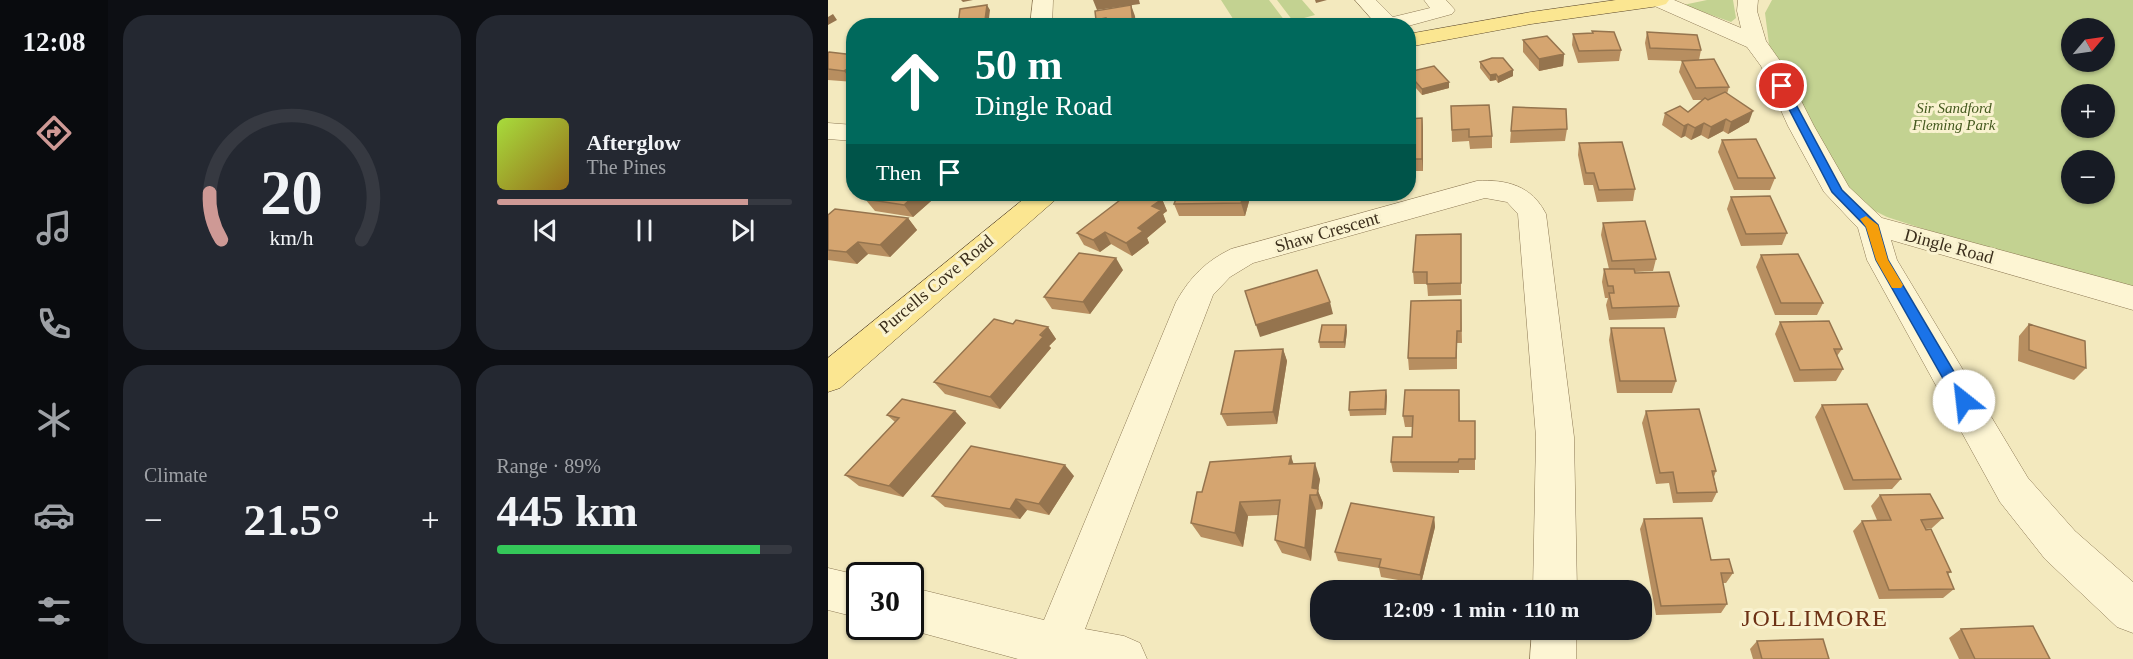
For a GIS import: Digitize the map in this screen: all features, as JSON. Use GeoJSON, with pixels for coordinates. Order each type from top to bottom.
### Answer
{"type":"FeatureCollection","features":[{"type":"Feature","properties":{"kind":"main road"},"geometry":{"type":"LineString","coordinates":[[1416,40],[1531,18],[1658,0]]}},
{"type":"Feature","properties":{"kind":"main road","name":"Purcells Cove Road"},"geometry":{"type":"LineString","coordinates":[[828,378],[1013,219],[1038,201]]}},
{"type":"Feature","properties":{"kind":"street"},"geometry":{"type":"LineString","coordinates":[[1041,18],[1042,0]]}},
{"type":"Feature","properties":{"kind":"street"},"geometry":{"type":"LineString","coordinates":[[1365,0],[1383,18]]}},
{"type":"Feature","properties":{"kind":"street"},"geometry":{"type":"LineString","coordinates":[[1416,18],[1445,10],[1434,0]]}},
{"type":"Feature","properties":{"kind":"street"},"geometry":{"type":"LineString","coordinates":[[1658,0],[1755,42]]}},
{"type":"Feature","properties":{"kind":"street","name":"Dingle Road"},"geometry":{"type":"LineString","coordinates":[[1748,0],[1747,11],[1755,42],[1772,65],[1801,126],[1838,192],[1872,225],[2133,298]]}},
{"type":"Feature","properties":{"kind":"street"},"geometry":{"type":"LineString","coordinates":[[828,131],[846,132]]}},
{"type":"Feature","properties":{"kind":"street","name":"Shaw Crescent"},"geometry":{"type":"LineString","coordinates":[[1056,646],[1192,302],[1206,280],[1226,264],[1242,256],[1477,190],[1496,189],[1514,194],[1523,199],[1532,214],[1555,437],[1555,580]]}},
{"type":"Feature","properties":{"kind":"street"},"geometry":{"type":"LineString","coordinates":[[1872,225],[1882,260],[2014,490],[2060,545],[2133,611]]}},
{"type":"Feature","properties":{"kind":"street"},"geometry":{"type":"LineString","coordinates":[[828,589],[846,594]]}},
{"type":"Feature","properties":{"kind":"street"},"geometry":{"type":"LineString","coordinates":[[924,613],[1056,646],[1124,659]]}},
{"type":"Feature","properties":{"kind":"street"},"geometry":{"type":"LineString","coordinates":[[1553,659],[1554,640]]}},
{"type":"Feature","properties":{"kind":"green space"},"geometry":{"type":"Polygon","coordinates":[[[1221,0],[1269,0],[1283,18],[1233,18],[1221,0]]]}},
{"type":"Feature","properties":{"kind":"green space"},"geometry":{"type":"Polygon","coordinates":[[[1277,0],[1302,0],[1315,15],[1304,18],[1291,18],[1277,0]]]}},
{"type":"Feature","properties":{"kind":"green space"},"geometry":{"type":"Polygon","coordinates":[[[1707,0],[1733,0],[1736,18],[1731,22],[1683,5],[1707,0]]]}},
{"type":"Feature","properties":{"kind":"green space","name":"Sir Sandford Fleming Park"},"geometry":{"type":"Polygon","coordinates":[[[1772,0],[2133,0],[2133,297],[1887,217],[1847,197],[1774,83],[1765,13],[1772,0]]]}},
{"type":"Feature","properties":{"kind":"building"},"geometry":{"type":"Polygon","coordinates":[[[987,5],[985,18],[959,18],[960,9],[987,5]]]}},
{"type":"Feature","properties":{"kind":"building"},"geometry":{"type":"Polygon","coordinates":[[[1131,5],[1132,18],[1096,18],[1095,11],[1131,5]]]}},
{"type":"Feature","properties":{"kind":"building"},"geometry":{"type":"Polygon","coordinates":[[[1592,31],[1614,32],[1621,50],[1579,51],[1573,34],[1593,33],[1592,31]]]}},
{"type":"Feature","properties":{"kind":"building"},"geometry":{"type":"Polygon","coordinates":[[[1647,32],[1697,35],[1701,50],[1650,48],[1647,32]]]}},
{"type":"Feature","properties":{"kind":"building"},"geometry":{"type":"Polygon","coordinates":[[[1547,36],[1564,54],[1539,59],[1523,40],[1547,36]]]}},
{"type":"Feature","properties":{"kind":"building"},"geometry":{"type":"Polygon","coordinates":[[[828,53],[846,54],[846,70],[828,69],[828,53]]]}},
{"type":"Feature","properties":{"kind":"building"},"geometry":{"type":"Polygon","coordinates":[[[1492,58],[1503,58],[1513,70],[1498,77],[1496,74],[1490,75],[1480,62],[1492,58]]]}},
{"type":"Feature","properties":{"kind":"building"},"geometry":{"type":"Polygon","coordinates":[[[1714,59],[1729,87],[1696,88],[1682,61],[1714,59]]]}},
{"type":"Feature","properties":{"kind":"building"},"geometry":{"type":"Polygon","coordinates":[[[1434,66],[1449,82],[1422,89],[1416,82],[1416,70],[1434,66]]]}},
{"type":"Feature","properties":{"kind":"building"},"geometry":{"type":"Polygon","coordinates":[[[1725,92],[1753,111],[1731,122],[1726,119],[1711,127],[1704,123],[1695,128],[1688,124],[1684,126],[1665,113],[1680,106],[1688,112],[1705,98],[1708,100],[1725,92]]]}},
{"type":"Feature","properties":{"kind":"building"},"geometry":{"type":"Polygon","coordinates":[[[1489,105],[1492,136],[1469,137],[1469,129],[1452,130],[1451,106],[1489,105]]]}},
{"type":"Feature","properties":{"kind":"building"},"geometry":{"type":"Polygon","coordinates":[[[1513,107],[1566,109],[1567,129],[1511,131],[1513,107]]]}},
{"type":"Feature","properties":{"kind":"building"},"geometry":{"type":"Polygon","coordinates":[[[1416,118],[1422,118],[1422,159],[1416,159],[1416,118]]]}},
{"type":"Feature","properties":{"kind":"building"},"geometry":{"type":"Polygon","coordinates":[[[1756,139],[1775,178],[1738,178],[1722,140],[1756,139]]]}},
{"type":"Feature","properties":{"kind":"building"},"geometry":{"type":"Polygon","coordinates":[[[1622,142],[1635,189],[1599,190],[1594,173],[1586,173],[1579,143],[1622,142]]]}},
{"type":"Feature","properties":{"kind":"building"},"geometry":{"type":"Polygon","coordinates":[[[1770,196],[1787,233],[1746,234],[1731,197],[1770,196]]]}},
{"type":"Feature","properties":{"kind":"building"},"geometry":{"type":"Polygon","coordinates":[[[878,201],[908,201],[904,205],[878,201]]]}},
{"type":"Feature","properties":{"kind":"building"},"geometry":{"type":"Polygon","coordinates":[[[1119,201],[1159,201],[1152,206],[1161,210],[1138,228],[1143,231],[1126,243],[1105,232],[1093,240],[1077,233],[1119,201]]]}},
{"type":"Feature","properties":{"kind":"building"},"geometry":{"type":"Polygon","coordinates":[[[1175,201],[1242,201],[1241,203],[1174,204],[1175,201]]]}},
{"type":"Feature","properties":{"kind":"building"},"geometry":{"type":"Polygon","coordinates":[[[835,209],[908,218],[880,245],[858,242],[846,252],[828,250],[828,215],[835,209]]]}},
{"type":"Feature","properties":{"kind":"building"},"geometry":{"type":"Polygon","coordinates":[[[1645,221],[1656,259],[1612,261],[1603,223],[1645,221]]]}},
{"type":"Feature","properties":{"kind":"building"},"geometry":{"type":"Polygon","coordinates":[[[1461,234],[1461,283],[1427,284],[1427,272],[1413,272],[1416,235],[1461,234]]]}},
{"type":"Feature","properties":{"kind":"building"},"geometry":{"type":"Polygon","coordinates":[[[1079,253],[1116,258],[1083,302],[1044,297],[1079,253]]]}},
{"type":"Feature","properties":{"kind":"building"},"geometry":{"type":"Polygon","coordinates":[[[1798,254],[1823,303],[1781,303],[1761,255],[1798,254]]]}},
{"type":"Feature","properties":{"kind":"building"},"geometry":{"type":"Polygon","coordinates":[[[1604,269],[1634,269],[1635,273],[1669,272],[1679,306],[1612,308],[1609,293],[1614,293],[1613,286],[1608,286],[1604,269]]]}},
{"type":"Feature","properties":{"kind":"building"},"geometry":{"type":"Polygon","coordinates":[[[1317,270],[1330,302],[1256,325],[1245,291],[1317,270]]]}},
{"type":"Feature","properties":{"kind":"building"},"geometry":{"type":"Polygon","coordinates":[[[1461,300],[1461,331],[1457,331],[1456,358],[1408,358],[1411,301],[1461,300]]]}},
{"type":"Feature","properties":{"kind":"building"},"geometry":{"type":"Polygon","coordinates":[[[994,319],[1013,324],[1016,320],[1048,327],[1040,335],[1043,337],[990,397],[934,382],[994,319]]]}},
{"type":"Feature","properties":{"kind":"building"},"geometry":{"type":"Polygon","coordinates":[[[1829,321],[1842,349],[1834,349],[1843,369],[1800,370],[1780,322],[1829,321]]]}},
{"type":"Feature","properties":{"kind":"building"},"geometry":{"type":"Polygon","coordinates":[[[2029,324],[2085,341],[2086,368],[2029,350],[2029,324]]]}},
{"type":"Feature","properties":{"kind":"building"},"geometry":{"type":"Polygon","coordinates":[[[1322,325],[1346,325],[1344,342],[1319,342],[1322,325]]]}},
{"type":"Feature","properties":{"kind":"building"},"geometry":{"type":"Polygon","coordinates":[[[1611,328],[1664,328],[1676,381],[1620,381],[1611,328]]]}},
{"type":"Feature","properties":{"kind":"building"},"geometry":{"type":"Polygon","coordinates":[[[1283,349],[1273,412],[1221,414],[1235,351],[1283,349]]]}},
{"type":"Feature","properties":{"kind":"building"},"geometry":{"type":"Polygon","coordinates":[[[1386,390],[1385,409],[1349,410],[1350,392],[1386,390]]]}},
{"type":"Feature","properties":{"kind":"building"},"geometry":{"type":"Polygon","coordinates":[[[1405,390],[1459,390],[1459,421],[1475,421],[1475,459],[1459,459],[1458,462],[1391,462],[1393,437],[1412,437],[1413,416],[1403,416],[1405,390]]]}},
{"type":"Feature","properties":{"kind":"building"},"geometry":{"type":"Polygon","coordinates":[[[902,399],[955,411],[889,486],[845,475],[899,418],[887,415],[902,399]]]}},
{"type":"Feature","properties":{"kind":"building"},"geometry":{"type":"Polygon","coordinates":[[[1867,404],[1901,479],[1853,480],[1822,405],[1867,404]]]}},
{"type":"Feature","properties":{"kind":"building"},"geometry":{"type":"Polygon","coordinates":[[[1699,409],[1716,471],[1712,471],[1717,492],[1677,493],[1673,472],[1660,473],[1646,411],[1699,409]]]}},
{"type":"Feature","properties":{"kind":"building"},"geometry":{"type":"Polygon","coordinates":[[[971,446],[1065,465],[1039,504],[1016,499],[1010,509],[932,496],[971,446]]]}},
{"type":"Feature","properties":{"kind":"building"},"geometry":{"type":"Polygon","coordinates":[[[1291,456],[1289,464],[1315,463],[1312,488],[1318,489],[1317,495],[1310,495],[1305,548],[1275,540],[1280,500],[1240,502],[1235,533],[1191,523],[1197,492],[1202,492],[1210,462],[1291,456]]]}},
{"type":"Feature","properties":{"kind":"building"},"geometry":{"type":"Polygon","coordinates":[[[1930,494],[1943,518],[1921,520],[1926,530],[1931,529],[1951,572],[1947,572],[1954,589],[1889,590],[1862,521],[1891,520],[1880,495],[1930,494]]]}},
{"type":"Feature","properties":{"kind":"building"},"geometry":{"type":"Polygon","coordinates":[[[1351,503],[1434,517],[1420,575],[1379,567],[1381,559],[1335,552],[1351,503]]]}},
{"type":"Feature","properties":{"kind":"building"},"geometry":{"type":"Polygon","coordinates":[[[1702,518],[1711,560],[1729,559],[1733,573],[1721,573],[1727,604],[1661,606],[1644,519],[1702,518]]]}},
{"type":"Feature","properties":{"kind":"building"},"geometry":{"type":"Polygon","coordinates":[[[2033,626],[2050,659],[1975,659],[1961,629],[2033,626]]]}},
{"type":"Feature","properties":{"kind":"building"},"geometry":{"type":"Polygon","coordinates":[[[1823,639],[1829,659],[1762,659],[1757,641],[1823,639]]]}},
{"type":"Feature","properties":{"kind":"slow traffic"},"geometry":{"type":"LineString","coordinates":[[1866,219],[1872,225],[1882,260],[1897,285]]}},
{"type":"Feature","properties":{"kind":"district","name":"JOLLIMORE"},"geometry":{"type":"Point","coordinates":[1815,618]}},
{"type":"Feature","properties":{"kind":"route"},"geometry":{"type":"LineString","coordinates":[[1782,86],[1801,126],[1838,192],[1872,225],[1882,260],[1964,401]]}}]}
